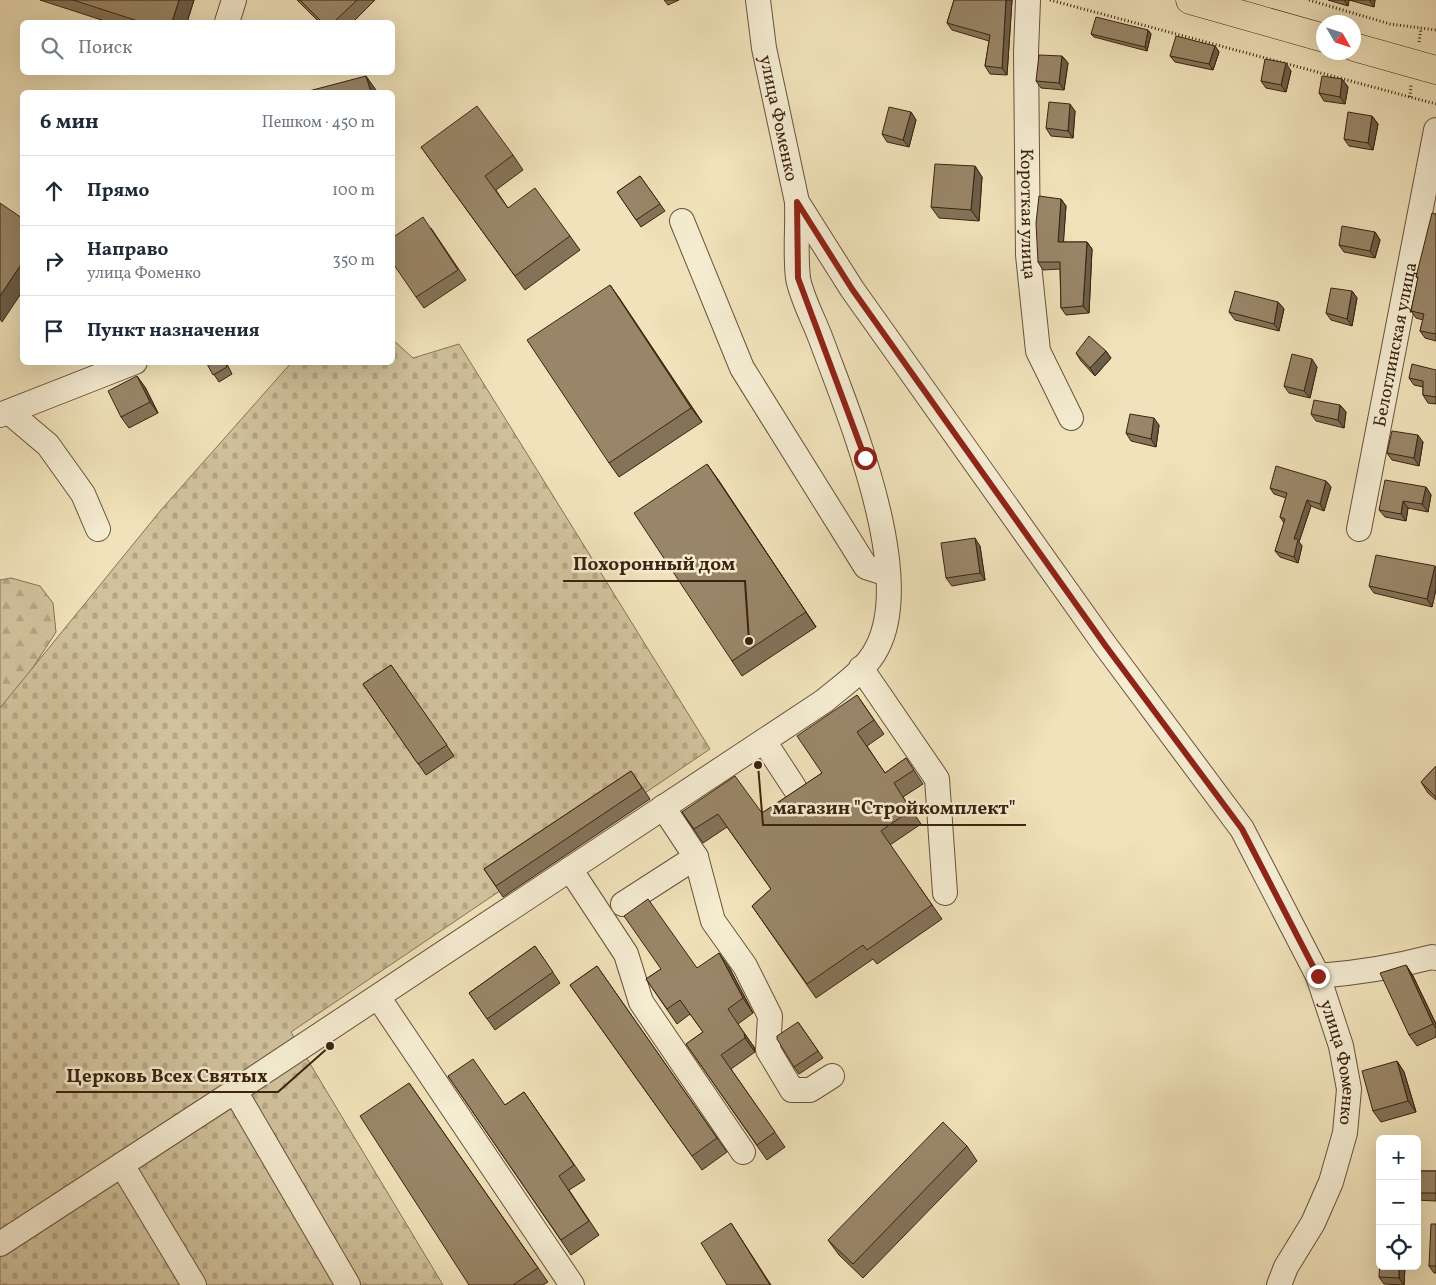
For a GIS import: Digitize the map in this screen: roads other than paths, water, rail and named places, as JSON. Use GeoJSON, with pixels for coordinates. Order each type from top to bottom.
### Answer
{"type":"FeatureCollection","features":[{"type":"Feature","properties":{"kind":"main road"},"geometry":{"type":"LineString","coordinates":[[1190,0],[1316,36]]}},
{"type":"Feature","properties":{"kind":"main road"},"geometry":{"type":"LineString","coordinates":[[1361,49],[1436,70]]}},
{"type":"Feature","properties":{"kind":"street"},"geometry":{"type":"LineString","coordinates":[[228,20],[234,0]]}},
{"type":"Feature","properties":{"kind":"street","name":"улица Фоменко"},"geometry":{"type":"LineString","coordinates":[[758,0],[764,48],[797,202],[858,297],[1105,645],[1242,829],[1318,976],[1341,1046],[1349,1089],[1345,1133],[1331,1182],[1313,1223],[1286,1267],[1278,1285]]}},
{"type":"Feature","properties":{"kind":"street","name":"Короткая улица"},"geometry":{"type":"LineString","coordinates":[[1028,0],[1026,52],[1028,255],[1038,351],[1071,418]]}},
{"type":"Feature","properties":{"kind":"street","name":"Белоглинская улица"},"geometry":{"type":"LineString","coordinates":[[1359,529],[1436,130]]}},
{"type":"Feature","properties":{"kind":"street"},"geometry":{"type":"LineString","coordinates":[[0,1244],[378,997],[824,701],[861,668],[877,648],[887,619],[888,574],[881,524],[865,458],[798,278],[797,202]]}},
{"type":"Feature","properties":{"kind":"street"},"geometry":{"type":"LineString","coordinates":[[682,221],[742,368],[866,567],[888,574]]}},
{"type":"Feature","properties":{"kind":"street"},"geometry":{"type":"LineString","coordinates":[[5,414],[128,365]]}},
{"type":"Feature","properties":{"kind":"street"},"geometry":{"type":"LineString","coordinates":[[5,414],[48,445],[83,494],[98,529]]}},
{"type":"Feature","properties":{"kind":"street"},"geometry":{"type":"LineString","coordinates":[[861,668],[937,779],[945,893]]}},
{"type":"Feature","properties":{"kind":"street"},"geometry":{"type":"LineString","coordinates":[[764,741],[794,786]]}},
{"type":"Feature","properties":{"kind":"street"},"geometry":{"type":"LineString","coordinates":[[663,807],[696,857],[713,921],[745,966],[770,1016],[768,1050],[792,1090],[810,1090],[832,1076]]}},
{"type":"Feature","properties":{"kind":"street"},"geometry":{"type":"LineString","coordinates":[[623,904],[696,857]]}},
{"type":"Feature","properties":{"kind":"street"},"geometry":{"type":"LineString","coordinates":[[570,869],[626,954],[641,1002],[743,1152]]}},
{"type":"Feature","properties":{"kind":"street"},"geometry":{"type":"LineString","coordinates":[[1318,976],[1357,973],[1398,966],[1432,956],[1436,958]]}},
{"type":"Feature","properties":{"kind":"street"},"geometry":{"type":"LineString","coordinates":[[378,997],[572,1285]]}},
{"type":"Feature","properties":{"kind":"street"},"geometry":{"type":"LineString","coordinates":[[235,1091],[348,1285]]}},
{"type":"Feature","properties":{"kind":"street"},"geometry":{"type":"LineString","coordinates":[[122,1165],[194,1285]]}},
{"type":"Feature","properties":{"kind":"place","name":"Похоронный дом"},"geometry":{"type":"Point","coordinates":[749,641]}},
{"type":"Feature","properties":{"kind":"place","name":"магазин \"Стройкомплект\""},"geometry":{"type":"Point","coordinates":[758,765]}},
{"type":"Feature","properties":{"kind":"place","name":"Церковь Всех Святых"},"geometry":{"type":"Point","coordinates":[330,1046]}}]}
